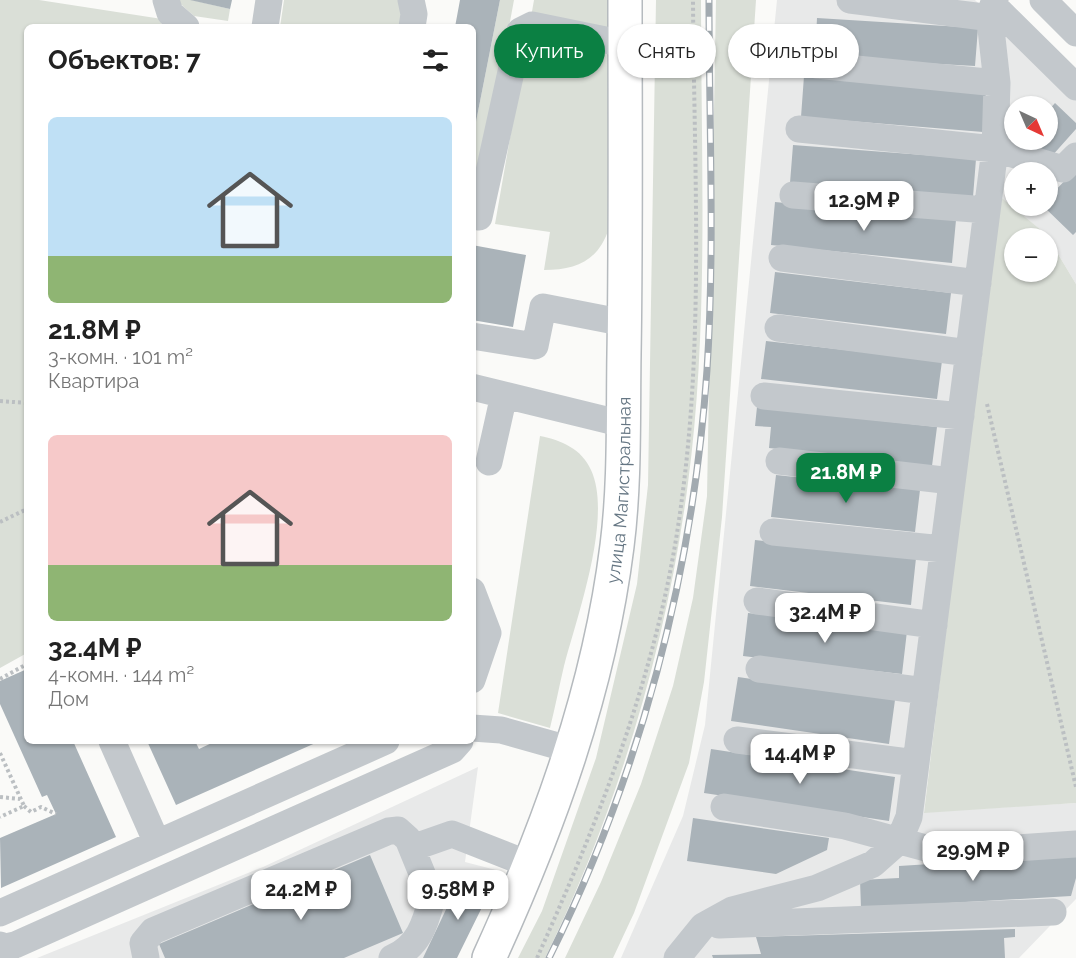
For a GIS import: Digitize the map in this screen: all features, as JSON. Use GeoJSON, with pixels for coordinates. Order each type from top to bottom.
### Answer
{"type":"FeatureCollection","features":[{"type":"Feature","properties":{"kind":"main road","name":"улица Магистральная"},"geometry":{"type":"LineString","coordinates":[[625,0],[625,24]]}},
{"type":"Feature","properties":{"kind":"main road","name":"улица Магистральная"},"geometry":{"type":"LineString","coordinates":[[489,958],[531,865],[572,750],[597,651],[617,546],[625,322],[625,78]]}},
{"type":"Feature","properties":{"kind":"street"},"geometry":{"type":"LineString","coordinates":[[166,0],[170,13],[183,24]]}},
{"type":"Feature","properties":{"kind":"street"},"geometry":{"type":"LineString","coordinates":[[265,24],[269,0]]}},
{"type":"Feature","properties":{"kind":"street"},"geometry":{"type":"LineString","coordinates":[[411,0],[414,14],[412,24]]}},
{"type":"Feature","properties":{"kind":"street"},"geometry":{"type":"LineString","coordinates":[[850,0],[993,8],[1076,87]]}},
{"type":"Feature","properties":{"kind":"street"},"geometry":{"type":"LineString","coordinates":[[1043,0],[1076,33]]}},
{"type":"Feature","properties":{"kind":"street"},"geometry":{"type":"LineString","coordinates":[[677,958],[703,926],[732,910],[779,899],[844,878],[873,864],[899,841],[909,817],[995,149],[997,83],[993,8]]}},
{"type":"Feature","properties":{"kind":"street"},"geometry":{"type":"LineString","coordinates":[[479,217],[520,31],[532,25],[617,42]]}},
{"type":"Feature","properties":{"kind":"street"},"geometry":{"type":"LineString","coordinates":[[859,69],[997,83]]}},
{"type":"Feature","properties":{"kind":"street"},"geometry":{"type":"LineString","coordinates":[[799,129],[995,149],[1063,169],[1076,156]]}},
{"type":"Feature","properties":{"kind":"street"},"geometry":{"type":"LineString","coordinates":[[793,195],[987,210]]}},
{"type":"Feature","properties":{"kind":"street"},"geometry":{"type":"LineString","coordinates":[[782,258],[978,283]]}},
{"type":"Feature","properties":{"kind":"street"},"geometry":{"type":"LineString","coordinates":[[476,337],[535,346],[543,307],[625,322]]}},
{"type":"Feature","properties":{"kind":"street"},"geometry":{"type":"LineString","coordinates":[[778,328],[969,353]]}},
{"type":"Feature","properties":{"kind":"street"},"geometry":{"type":"LineString","coordinates":[[476,388],[623,424]]}},
{"type":"Feature","properties":{"kind":"street"},"geometry":{"type":"LineString","coordinates":[[489,462],[504,395]]}},
{"type":"Feature","properties":{"kind":"street"},"geometry":{"type":"LineString","coordinates":[[764,396],[961,416]]}},
{"type":"Feature","properties":{"kind":"street"},"geometry":{"type":"LineString","coordinates":[[779,461],[952,481]]}},
{"type":"Feature","properties":{"kind":"street"},"geometry":{"type":"LineString","coordinates":[[773,532],[944,549]]}},
{"type":"Feature","properties":{"kind":"street"},"geometry":{"type":"LineString","coordinates":[[757,601],[934,625]]}},
{"type":"Feature","properties":{"kind":"street"},"geometry":{"type":"LineString","coordinates":[[476,602],[488,633],[476,668]]}},
{"type":"Feature","properties":{"kind":"street"},"geometry":{"type":"LineString","coordinates":[[759,669],[925,691]]}},
{"type":"Feature","properties":{"kind":"street"},"geometry":{"type":"LineString","coordinates":[[476,728],[501,730],[572,750]]}},
{"type":"Feature","properties":{"kind":"street"},"geometry":{"type":"LineString","coordinates":[[737,740],[916,763]]}},
{"type":"Feature","properties":{"kind":"street"},"geometry":{"type":"LineString","coordinates":[[113,744],[157,843]]}},
{"type":"Feature","properties":{"kind":"street"},"geometry":{"type":"LineString","coordinates":[[0,913],[379,744]]}},
{"type":"Feature","properties":{"kind":"street"},"geometry":{"type":"LineString","coordinates":[[0,945],[6,947],[15,945],[452,750],[457,744]]}},
{"type":"Feature","properties":{"kind":"street"},"geometry":{"type":"LineString","coordinates":[[724,807],[845,826],[944,853],[1076,844]]}},
{"type":"Feature","properties":{"kind":"street"},"geometry":{"type":"LineString","coordinates":[[146,958],[143,943],[153,931],[389,831],[404,833],[432,898],[419,936],[411,948],[392,958]]}},
{"type":"Feature","properties":{"kind":"street"},"geometry":{"type":"LineString","coordinates":[[412,848],[452,834],[531,865]]}},
{"type":"Feature","properties":{"kind":"street"},"geometry":{"type":"LineString","coordinates":[[703,926],[1053,912]]}},
{"type":"Feature","properties":{"kind":"path"},"geometry":{"type":"LineString","coordinates":[[537,958],[580,863],[622,751],[662,610],[682,498],[695,334],[693,0]]}},
{"type":"Feature","properties":{"kind":"path"},"geometry":{"type":"LineString","coordinates":[[984,394],[1076,787]]}},
{"type":"Feature","properties":{"kind":"path"},"geometry":{"type":"LineString","coordinates":[[0,401],[24,402]]}},
{"type":"Feature","properties":{"kind":"path"},"geometry":{"type":"LineString","coordinates":[[0,522],[24,510]]}},
{"type":"Feature","properties":{"kind":"path"},"geometry":{"type":"LineString","coordinates":[[0,679],[24,666]]}},
{"type":"Feature","properties":{"kind":"path"},"geometry":{"type":"LineString","coordinates":[[0,753],[24,806],[31,812],[41,807],[56,814]]}},
{"type":"Feature","properties":{"kind":"path"},"geometry":{"type":"LineString","coordinates":[[0,797],[21,799]]}},
{"type":"Feature","properties":{"kind":"path"},"geometry":{"type":"LineString","coordinates":[[0,817],[24,806]]}},
{"type":"Feature","properties":{"kind":"shaded area"},"geometry":{"type":"Polygon","coordinates":[[[0,0],[39,0],[162,19],[161,24],[24,24],[24,655],[0,668],[0,0]]]}},
{"type":"Feature","properties":{"kind":"shaded area"},"geometry":{"type":"Polygon","coordinates":[[[176,0],[192,0],[230,9],[228,21],[194,16],[176,0]]]}},
{"type":"Feature","properties":{"kind":"shaded area"},"geometry":{"type":"Polygon","coordinates":[[[284,0],[400,0],[404,24],[280,24],[284,0]]]}},
{"type":"Feature","properties":{"kind":"shaded area"},"geometry":{"type":"Polygon","coordinates":[[[500,0],[514,0],[510,24],[495,24],[500,0]]]}},
{"type":"Feature","properties":{"kind":"shaded area"},"geometry":{"type":"Polygon","coordinates":[[[534,0],[615,0],[609,228],[605,239],[593,255],[576,265],[556,270],[544,270],[550,232],[495,224],[520,78],[605,78],[605,24],[530,24],[534,0]]]}},
{"type":"Feature","properties":{"kind":"shaded area"},"geometry":{"type":"Polygon","coordinates":[[[656,0],[701,0],[701,24],[656,24],[656,0]]]}},
{"type":"Feature","properties":{"kind":"shaded area"},"geometry":{"type":"Polygon","coordinates":[[[716,0],[756,0],[754,24],[728,24],[728,78],[751,78],[722,517],[704,682],[689,763],[634,913],[613,958],[565,958],[601,882],[641,784],[673,686],[693,598],[707,496],[716,0]]]}},
{"type":"Feature","properties":{"kind":"shaded area"},"geometry":{"type":"Polygon","coordinates":[[[777,0],[975,0],[1076,100],[1076,284],[1058,254],[1058,228],[1038,228],[1023,216],[1058,216],[1058,162],[1004,162],[1004,201],[998,196],[924,812],[1076,803],[1076,899],[1019,958],[621,958],[683,816],[705,725],[769,78],[859,78],[859,24],[775,24],[777,0]]]}},
{"type":"Feature","properties":{"kind":"shaded area"},"geometry":{"type":"Polygon","coordinates":[[[494,30],[494,78],[499,78],[476,204],[476,122],[494,30]]]}},
{"type":"Feature","properties":{"kind":"shaded area"},"geometry":{"type":"Polygon","coordinates":[[[655,78],[701,78],[702,242],[699,364],[688,483],[667,605],[636,726],[595,845],[571,902],[545,958],[518,958],[542,911],[596,758],[637,584],[648,485],[655,78]]]}},
{"type":"Feature","properties":{"kind":"shaded area"},"geometry":{"type":"Polygon","coordinates":[[[998,195],[1004,200],[1004,216],[1024,216],[1039,228],[1004,228],[1004,282],[1058,282],[1058,254],[1076,284],[1076,803],[924,813],[998,195]]]}},
{"type":"Feature","properties":{"kind":"shaded area"},"geometry":{"type":"Polygon","coordinates":[[[540,436],[556,440],[582,456],[591,470],[597,490],[598,514],[591,567],[550,728],[498,713],[540,436]]]}},
{"type":"Feature","properties":{"kind":"shaded area"},"geometry":{"type":"Polygon","coordinates":[[[478,767],[465,862],[496,870],[456,958],[37,958],[263,867],[478,767]]]}},
{"type":"Feature","properties":{"kind":"building"},"geometry":{"type":"Polygon","coordinates":[[[190,0],[232,0],[230,9],[190,0]]]}},
{"type":"Feature","properties":{"kind":"building"},"geometry":{"type":"Polygon","coordinates":[[[460,0],[500,0],[476,122],[476,24],[456,24],[460,0]]]}},
{"type":"Feature","properties":{"kind":"building"},"geometry":{"type":"Polygon","coordinates":[[[817,18],[978,28],[975,66],[859,59],[859,24],[817,24],[817,18]]]}},
{"type":"Feature","properties":{"kind":"building"},"geometry":{"type":"Polygon","coordinates":[[[804,78],[986,91],[983,132],[801,117],[804,78]]]}},
{"type":"Feature","properties":{"kind":"building"},"geometry":{"type":"Polygon","coordinates":[[[1058,106],[1076,123],[1076,129],[1058,149],[1058,106]]]}},
{"type":"Feature","properties":{"kind":"building"},"geometry":{"type":"Polygon","coordinates":[[[793,145],[976,159],[973,197],[790,183],[793,145]]]}},
{"type":"Feature","properties":{"kind":"building"},"geometry":{"type":"Polygon","coordinates":[[[1036,150],[1057,150],[1051,157],[1036,150]]]}},
{"type":"Feature","properties":{"kind":"building"},"geometry":{"type":"Polygon","coordinates":[[[1076,169],[1076,232],[1073,235],[1053,216],[1058,216],[1058,188],[1076,169]]]}},
{"type":"Feature","properties":{"kind":"building"},"geometry":{"type":"Polygon","coordinates":[[[775,202],[956,220],[952,263],[771,245],[775,202]]]}},
{"type":"Feature","properties":{"kind":"building"},"geometry":{"type":"Polygon","coordinates":[[[476,246],[526,255],[513,327],[476,321],[476,246]]]}},
{"type":"Feature","properties":{"kind":"building"},"geometry":{"type":"Polygon","coordinates":[[[775,272],[951,293],[946,334],[770,313],[775,272]]]}},
{"type":"Feature","properties":{"kind":"building"},"geometry":{"type":"Polygon","coordinates":[[[766,341],[942,361],[937,399],[761,379],[766,341]]]}},
{"type":"Feature","properties":{"kind":"building"},"geometry":{"type":"Polygon","coordinates":[[[757,407],[937,427],[932,466],[769,448],[771,427],[755,426],[757,407]]]}},
{"type":"Feature","properties":{"kind":"building"},"geometry":{"type":"Polygon","coordinates":[[[776,475],[920,490],[915,532],[771,517],[776,475]]]}},
{"type":"Feature","properties":{"kind":"building"},"geometry":{"type":"Polygon","coordinates":[[[755,540],[916,558],[911,605],[750,586],[755,540]]]}},
{"type":"Feature","properties":{"kind":"building"},"geometry":{"type":"Polygon","coordinates":[[[748,613],[907,631],[902,674],[743,656],[748,613]]]}},
{"type":"Feature","properties":{"kind":"building"},"geometry":{"type":"Polygon","coordinates":[[[24,670],[24,744],[74,744],[116,837],[1,888],[0,838],[56,814],[47,795],[42,797],[0,704],[0,681],[24,670]]]}},
{"type":"Feature","properties":{"kind":"building"},"geometry":{"type":"Polygon","coordinates":[[[738,677],[895,700],[889,744],[731,721],[738,677]]]}},
{"type":"Feature","properties":{"kind":"building"},"geometry":{"type":"Polygon","coordinates":[[[148,744],[196,744],[199,749],[210,744],[313,744],[176,805],[148,744]]]}},
{"type":"Feature","properties":{"kind":"building"},"geometry":{"type":"Polygon","coordinates":[[[711,749],[895,777],[889,821],[704,793],[711,749]]]}},
{"type":"Feature","properties":{"kind":"building"},"geometry":{"type":"Polygon","coordinates":[[[693,818],[829,838],[827,850],[776,874],[687,861],[693,818]]]}},
{"type":"Feature","properties":{"kind":"building"},"geometry":{"type":"Polygon","coordinates":[[[370,855],[403,933],[344,958],[165,958],[159,944],[370,855]]]}},
{"type":"Feature","properties":{"kind":"building"},"geometry":{"type":"Polygon","coordinates":[[[1076,855],[1076,878],[1071,896],[861,908],[860,880],[899,878],[899,866],[1076,855]]]}},
{"type":"Feature","properties":{"kind":"building"},"geometry":{"type":"Polygon","coordinates":[[[460,880],[491,889],[457,958],[423,958],[460,880]]]}},
{"type":"Feature","properties":{"kind":"building"},"geometry":{"type":"Polygon","coordinates":[[[1015,929],[1015,937],[1004,938],[1005,958],[713,958],[712,955],[761,954],[756,937],[1015,929]]]}},
{"type":"Feature","properties":{"kind":"railway"},"geometry":{"type":"LineString","coordinates":[[549,958],[610,818],[635,745],[657,672],[675,597],[689,522],[700,446],[709,324],[711,232],[709,0]]}}]}
